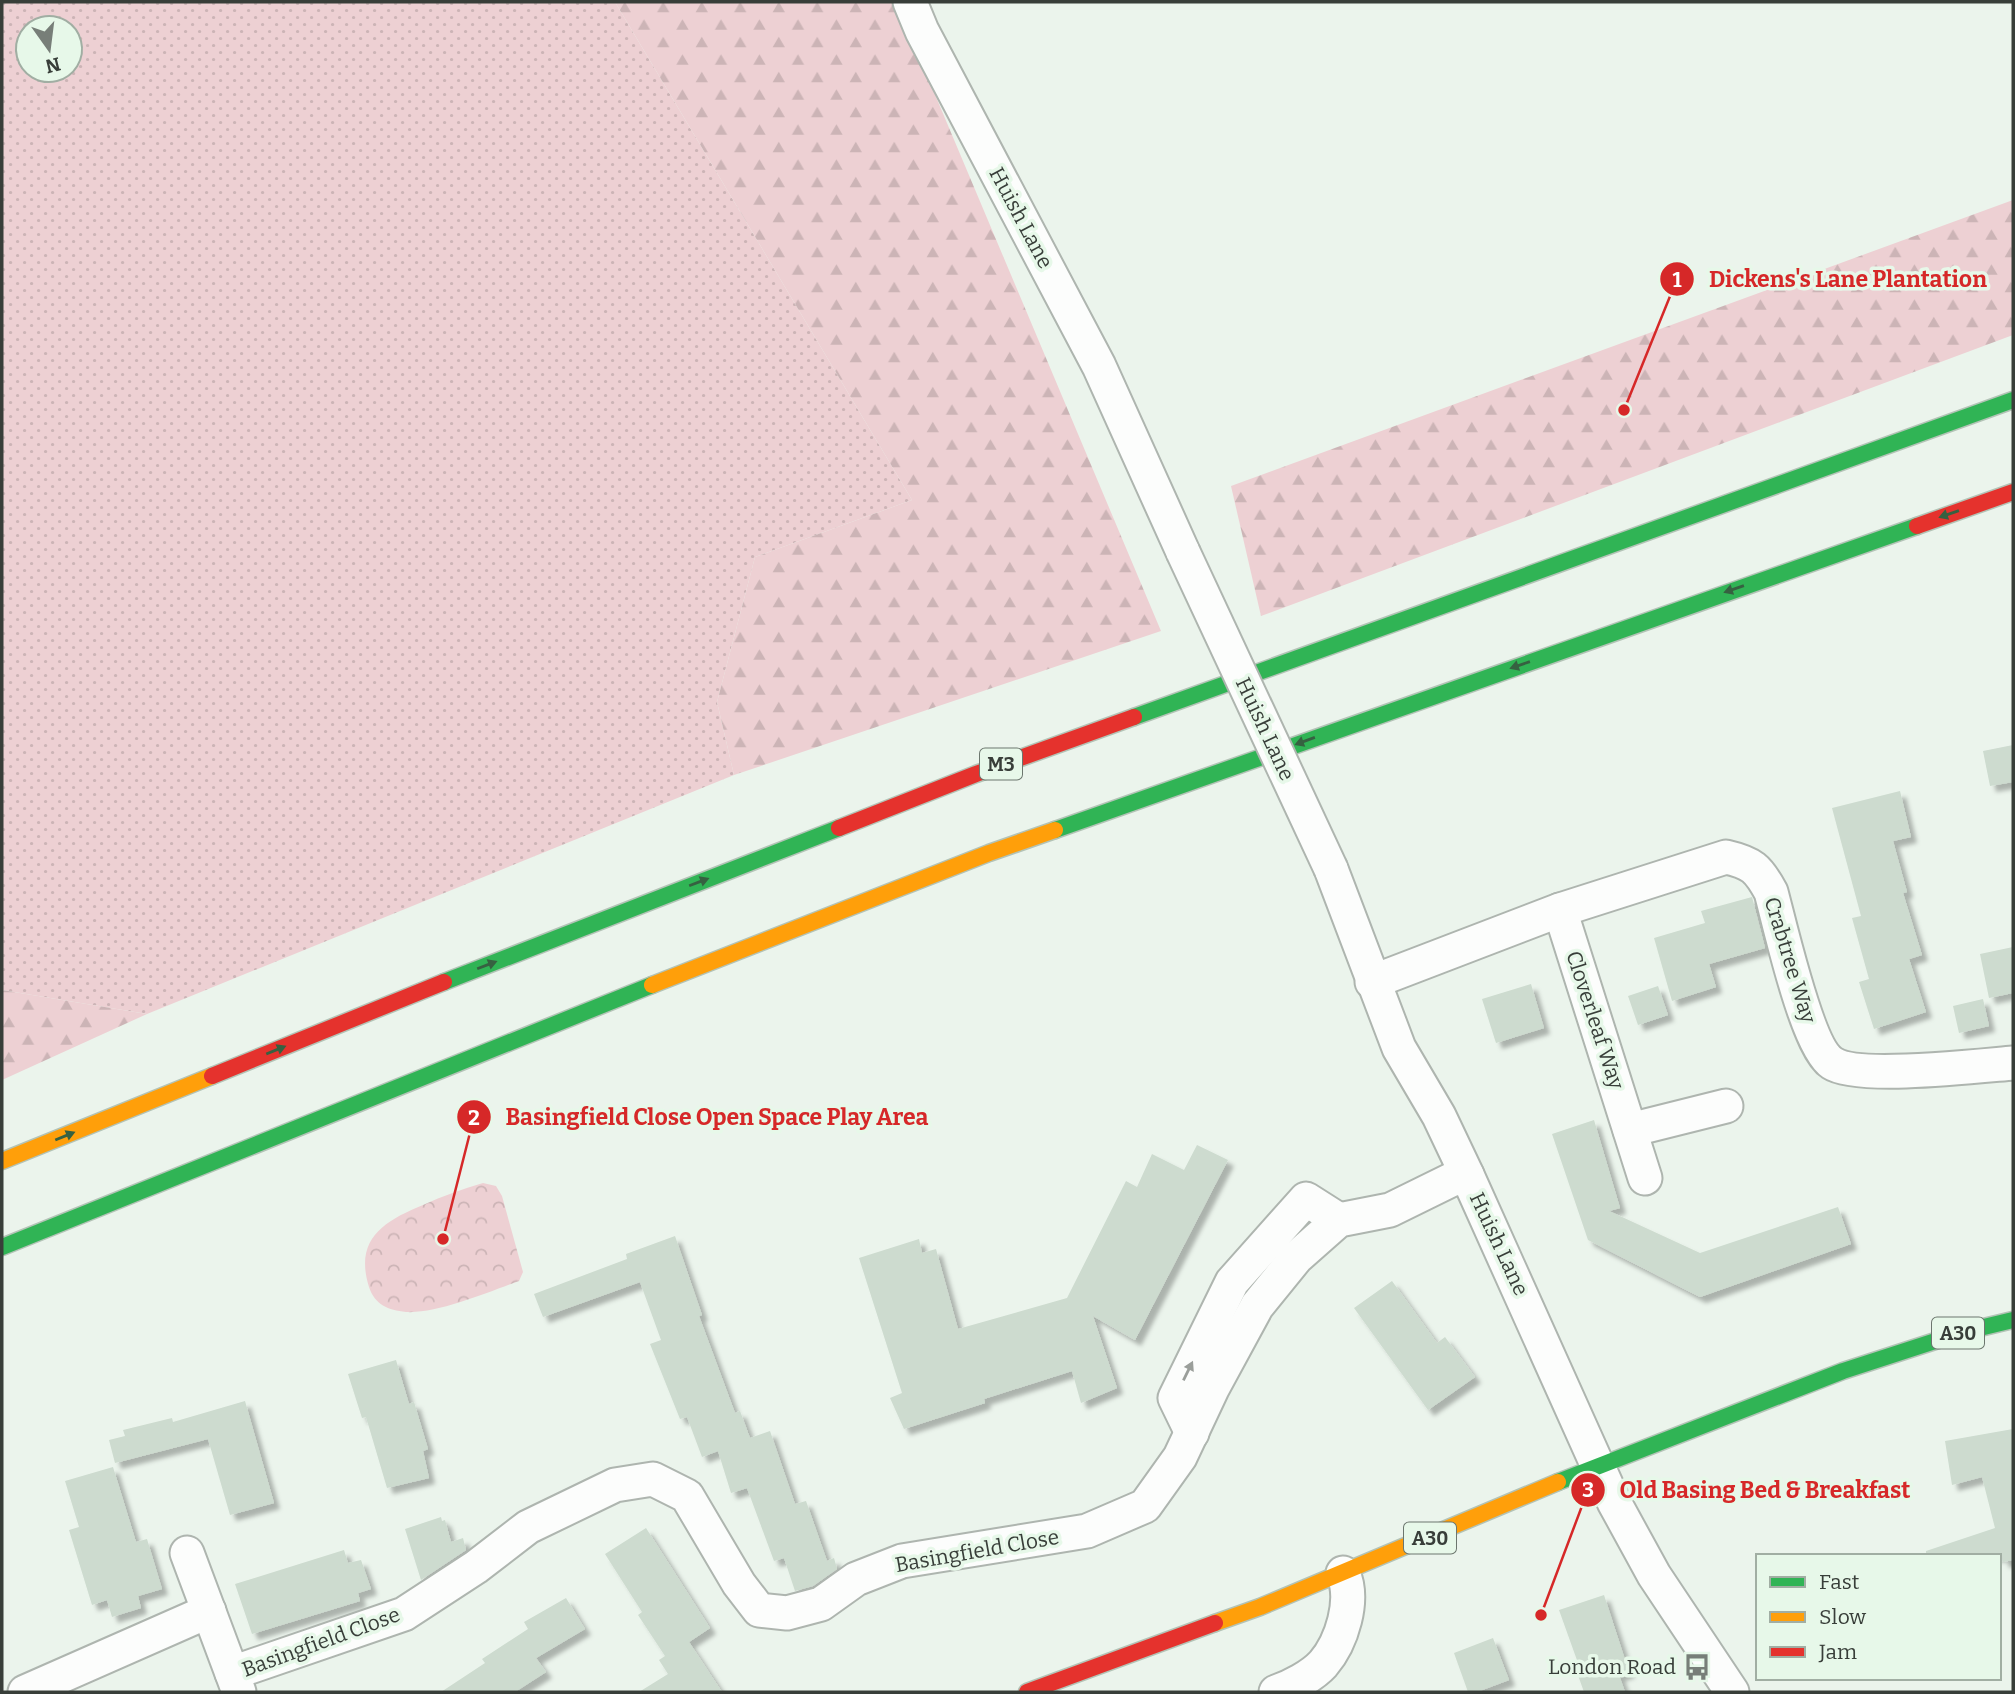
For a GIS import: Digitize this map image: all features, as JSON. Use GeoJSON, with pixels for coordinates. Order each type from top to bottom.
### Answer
{"type":"FeatureCollection","features":[{"type":"Feature","properties":{"kind":"main road","name":"M3"},"geometry":{"type":"LineString","coordinates":[[2,1161],[438,984],[976,774],[2013,400]]}},
{"type":"Feature","properties":{"kind":"main road"},"geometry":{"type":"LineString","coordinates":[[2,1247],[472,1056],[989,853],[2013,492]]}},
{"type":"Feature","properties":{"kind":"main road","name":"A30"},"geometry":{"type":"LineString","coordinates":[[1027,1692],[1260,1606],[1598,1466],[1855,1367],[1963,1332],[2013,1320]]}},
{"type":"Feature","properties":{"kind":"street","name":"Huish Lane"},"geometry":{"type":"LineString","coordinates":[[909,2],[1099,366],[1331,869],[1399,1048],[1439,1116],[1467,1175],[1614,1502],[1654,1575],[1731,1692]]}},
{"type":"Feature","properties":{"kind":"street","name":"Crabtree Way"},"geometry":{"type":"LineString","coordinates":[[1372,982],[1560,910],[1726,857],[1748,862],[1761,875],[1771,892],[1810,1031],[1830,1063],[1852,1071],[1931,1070],[2013,1063]]}},
{"type":"Feature","properties":{"kind":"street","name":"Cloverleaf Way"},"geometry":{"type":"LineString","coordinates":[[1560,910],[1645,1178]]}},
{"type":"Feature","properties":{"kind":"street"},"geometry":{"type":"LineString","coordinates":[[1630,1129],[1726,1106]]}},
{"type":"Feature","properties":{"kind":"street","name":"Basingfield Close"},"geometry":{"type":"LineString","coordinates":[[187,1553],[236,1683],[404,1614],[476,1567],[528,1527],[615,1485],[653,1479],[687,1496],[739,1584],[760,1609],[787,1612],[821,1604],[856,1579],[902,1561],[1087,1531],[1145,1506],[1180,1457],[1257,1306],[1296,1258],[1339,1220],[1390,1210],[1467,1175]]}},
{"type":"Feature","properties":{"kind":"street"},"geometry":{"type":"LineString","coordinates":[[1276,1692],[1289,1687],[1322,1665],[1340,1635],[1345,1625],[1349,1584],[1343,1573]]}},
{"type":"Feature","properties":{"kind":"street"},"geometry":{"type":"LineString","coordinates":[[25,1692],[209,1611]]}},
{"type":"Feature","properties":{"kind":"green space"},"geometry":{"type":"Polygon","coordinates":[[[2,2],[615,2],[912,500],[755,557],[717,702],[734,775],[147,1014],[2,990],[2,2]]]}},
{"type":"Feature","properties":{"kind":"green space"},"geometry":{"type":"Polygon","coordinates":[[[615,2],[896,2],[1161,631],[734,775],[717,702],[755,557],[912,500],[615,2]]]}},
{"type":"Feature","properties":{"kind":"green space"},"geometry":{"type":"Polygon","coordinates":[[[2013,200],[2013,335],[1261,616],[1231,486],[2013,200]]]}},
{"type":"Feature","properties":{"kind":"green space"},"geometry":{"type":"Polygon","coordinates":[[[2,990],[147,1014],[2,1080],[2,990]]]}},
{"type":"Feature","properties":{"kind":"green space"},"geometry":{"type":"Polygon","coordinates":[[[483,1183],[496,1186],[502,1196],[523,1272],[519,1281],[433,1310],[406,1312],[383,1306],[369,1287],[365,1270],[369,1244],[376,1234],[385,1225],[409,1211],[483,1183]]]}},
{"type":"Feature","properties":{"kind":"building"},"geometry":{"type":"Polygon","coordinates":[[[2013,745],[2013,782],[1990,786],[1983,751],[2013,745]]]}},
{"type":"Feature","properties":{"kind":"building"},"geometry":{"type":"Polygon","coordinates":[[[1900,791],[1911,837],[1893,841],[1907,892],[1903,893],[1922,955],[1909,959],[1926,1012],[1874,1029],[1859,982],[1869,979],[1852,918],[1861,916],[1832,808],[1900,791]]]}},
{"type":"Feature","properties":{"kind":"building"},"geometry":{"type":"Polygon","coordinates":[[[1752,897],[1765,948],[1709,964],[1716,987],[1672,1001],[1654,938],[1705,923],[1701,911],[1752,897]]]}},
{"type":"Feature","properties":{"kind":"building"},"geometry":{"type":"Polygon","coordinates":[[[2013,947],[2013,993],[1989,998],[1980,954],[2013,947]]]}},
{"type":"Feature","properties":{"kind":"building"},"geometry":{"type":"Polygon","coordinates":[[[1531,984],[1544,1028],[1496,1043],[1482,999],[1531,984]]]}},
{"type":"Feature","properties":{"kind":"building"},"geometry":{"type":"Polygon","coordinates":[[[1658,986],[1668,1015],[1638,1025],[1628,996],[1658,986]]]}},
{"type":"Feature","properties":{"kind":"building"},"geometry":{"type":"Polygon","coordinates":[[[1983,999],[1989,1026],[1959,1033],[1953,1006],[1983,999]]]}},
{"type":"Feature","properties":{"kind":"building"},"geometry":{"type":"Polygon","coordinates":[[[1594,1120],[1620,1208],[1609,1211],[1700,1253],[1838,1207],[1851,1244],[1700,1297],[1588,1240],[1552,1134],[1594,1120]]]}},
{"type":"Feature","properties":{"kind":"building"},"geometry":{"type":"Polygon","coordinates":[[[1197,1145],[1228,1160],[1135,1340],[1093,1316],[1117,1388],[1081,1403],[1072,1371],[984,1399],[985,1403],[904,1429],[890,1398],[902,1393],[859,1258],[919,1239],[922,1253],[936,1249],[958,1329],[1067,1298],[1126,1181],[1137,1187],[1152,1154],[1184,1170],[1197,1145]]]}},
{"type":"Feature","properties":{"kind":"building"},"geometry":{"type":"Polygon","coordinates":[[[675,1236],[702,1315],[699,1316],[735,1413],[740,1411],[750,1438],[770,1431],[795,1504],[806,1501],[827,1561],[834,1558],[837,1569],[813,1586],[795,1591],[784,1558],[774,1561],[747,1488],[731,1493],[718,1451],[702,1457],[687,1417],[680,1419],[650,1344],[661,1340],[640,1282],[543,1317],[534,1294],[627,1259],[626,1254],[675,1236]]]}},
{"type":"Feature","properties":{"kind":"building"},"geometry":{"type":"Polygon","coordinates":[[[1392,1281],[1437,1343],[1445,1337],[1475,1377],[1428,1410],[1354,1308],[1392,1281]]]}},
{"type":"Feature","properties":{"kind":"building"},"geometry":{"type":"Polygon","coordinates":[[[396,1360],[409,1404],[414,1402],[428,1449],[423,1451],[429,1478],[387,1488],[366,1417],[362,1418],[348,1374],[396,1360]]]}},
{"type":"Feature","properties":{"kind":"building"},"geometry":{"type":"Polygon","coordinates":[[[245,1401],[274,1503],[230,1515],[208,1439],[115,1463],[109,1440],[125,1436],[123,1430],[172,1418],[173,1422],[245,1401]]]}},
{"type":"Feature","properties":{"kind":"building"},"geometry":{"type":"Polygon","coordinates":[[[2013,1429],[2013,1560],[2003,1562],[2001,1554],[1926,1554],[1926,1551],[1995,1528],[1982,1477],[1952,1485],[1945,1441],[2013,1429]]]}},
{"type":"Feature","properties":{"kind":"building"},"geometry":{"type":"Polygon","coordinates":[[[113,1467],[136,1542],[147,1539],[162,1589],[138,1596],[141,1608],[112,1617],[107,1600],[92,1605],[69,1530],[79,1527],[65,1481],[113,1467]]]}},
{"type":"Feature","properties":{"kind":"building"},"geometry":{"type":"Polygon","coordinates":[[[441,1517],[442,1521],[445,1520],[451,1542],[463,1538],[466,1550],[421,1580],[405,1529],[441,1517]]]}},
{"type":"Feature","properties":{"kind":"building"},"geometry":{"type":"Polygon","coordinates":[[[646,1528],[710,1628],[689,1642],[722,1692],[639,1692],[668,1674],[659,1660],[665,1656],[638,1615],[642,1612],[605,1554],[646,1528]]]}},
{"type":"Feature","properties":{"kind":"building"},"geometry":{"type":"Polygon","coordinates":[[[344,1550],[348,1563],[361,1560],[371,1589],[358,1593],[360,1601],[252,1634],[235,1584],[344,1550]]]}},
{"type":"Feature","properties":{"kind":"building"},"geometry":{"type":"Polygon","coordinates":[[[1604,1595],[1629,1672],[1619,1675],[1625,1692],[1584,1692],[1574,1664],[1578,1663],[1559,1610],[1604,1595]]]}},
{"type":"Feature","properties":{"kind":"building"},"geometry":{"type":"Polygon","coordinates":[[[566,1598],[585,1629],[536,1658],[546,1672],[515,1692],[441,1692],[485,1663],[482,1659],[528,1629],[524,1622],[566,1598]]]}},
{"type":"Feature","properties":{"kind":"building"},"geometry":{"type":"Polygon","coordinates":[[[1493,1638],[1509,1680],[1477,1692],[1468,1692],[1454,1653],[1493,1638]]]}},
{"type":"Feature","properties":{"kind":"traffic: fast"},"geometry":{"type":"LineString","coordinates":[[1134,717],[2013,400]]}},
{"type":"Feature","properties":{"kind":"traffic: fast"},"geometry":{"type":"LineString","coordinates":[[1055,830],[1917,526]]}},
{"type":"Feature","properties":{"kind":"traffic: fast"},"geometry":{"type":"LineString","coordinates":[[444,982],[839,828]]}},
{"type":"Feature","properties":{"kind":"traffic: fast"},"geometry":{"type":"LineString","coordinates":[[2,1247],[652,985]]}},
{"type":"Feature","properties":{"kind":"traffic: fast"},"geometry":{"type":"LineString","coordinates":[[1558,1482],[1843,1371],[1963,1332],[2013,1320]]}},
{"type":"Feature","properties":{"kind":"traffic: slow"},"geometry":{"type":"LineString","coordinates":[[652,985],[989,853],[1055,830]]}},
{"type":"Feature","properties":{"kind":"traffic: slow"},"geometry":{"type":"LineString","coordinates":[[2,1161],[212,1076]]}},
{"type":"Feature","properties":{"kind":"traffic: slow"},"geometry":{"type":"LineString","coordinates":[[1215,1623],[1260,1607],[1558,1482]]}},
{"type":"Feature","properties":{"kind":"traffic: jam"},"geometry":{"type":"LineString","coordinates":[[1917,526],[2013,492]]}},
{"type":"Feature","properties":{"kind":"traffic: jam"},"geometry":{"type":"LineString","coordinates":[[839,828],[976,774],[1134,717]]}},
{"type":"Feature","properties":{"kind":"traffic: jam"},"geometry":{"type":"LineString","coordinates":[[212,1076],[444,982]]}},
{"type":"Feature","properties":{"kind":"traffic: jam"},"geometry":{"type":"LineString","coordinates":[[1027,1692],[1215,1623]]}},
{"type":"Feature","properties":{"kind":"place","name":"Dickens's Lane Plantation"},"geometry":{"type":"Point","coordinates":[1624,410]}},
{"type":"Feature","properties":{"kind":"place","name":"Basingfield Close Open Space Play Area"},"geometry":{"type":"Point","coordinates":[443,1239]}},
{"type":"Feature","properties":{"kind":"place","name":"Old Basing Bed & Breakfast"},"geometry":{"type":"Point","coordinates":[1541,1615]}},
{"type":"Feature","properties":{"kind":"place","name":"London Road"},"geometry":{"type":"Point","coordinates":[1697,1667]}}]}
